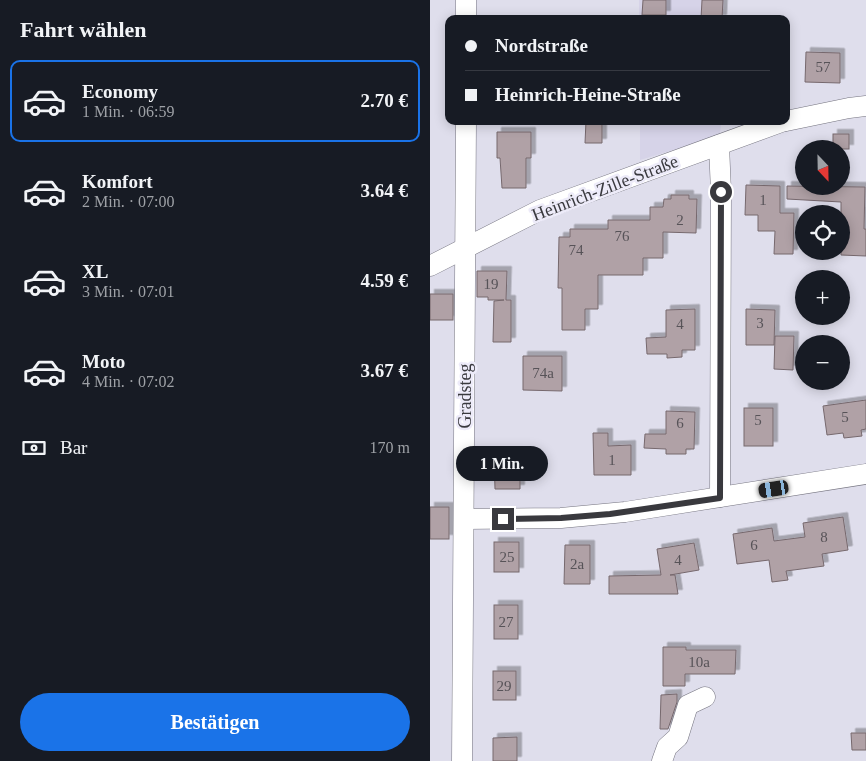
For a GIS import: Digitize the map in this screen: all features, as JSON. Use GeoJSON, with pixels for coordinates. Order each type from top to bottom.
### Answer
{"type":"FeatureCollection","features":[{"type":"Feature","properties":{"kind":"street"},"geometry":{"type":"LineString","coordinates":[[466,0],[466,15]]}},
{"type":"Feature","properties":{"kind":"street","name":"Heinrich-Zille-Straße"},"geometry":{"type":"LineString","coordinates":[[790,120],[866,106]]}},
{"type":"Feature","properties":{"kind":"street","name":"Gradsteg"},"geometry":{"type":"LineString","coordinates":[[462,761],[466,125]]}},
{"type":"Feature","properties":{"kind":"street","name":"Heinrich-Zille-Straße"},"geometry":{"type":"LineString","coordinates":[[430,266],[549,207],[774,125]]}},
{"type":"Feature","properties":{"kind":"street"},"geometry":{"type":"LineString","coordinates":[[719,146],[721,192],[720,498]]}},
{"type":"Feature","properties":{"kind":"street"},"geometry":{"type":"LineString","coordinates":[[464,519],[561,518],[625,512],[866,474]]}},
{"type":"Feature","properties":{"kind":"street"},"geometry":{"type":"LineString","coordinates":[[662,761],[667,747],[678,737],[688,705],[705,697]]}},
{"type":"Feature","properties":{"kind":"shaded area"},"geometry":{"type":"Polygon","coordinates":[[[639,0],[724,0],[723,15],[639,15],[639,0]]]}},
{"type":"Feature","properties":{"kind":"shaded area"},"geometry":{"type":"Polygon","coordinates":[[[640,125],[721,125],[720,136],[640,160],[640,125]]]}},
{"type":"Feature","properties":{"kind":"building"},"geometry":{"type":"Polygon","coordinates":[[[643,0],[666,0],[666,15],[642,15],[643,0]]]}},
{"type":"Feature","properties":{"kind":"building"},"geometry":{"type":"Polygon","coordinates":[[[702,0],[723,0],[722,15],[701,15],[702,0]]]}},
{"type":"Feature","properties":{"kind":"building"},"geometry":{"type":"Polygon","coordinates":[[[806,52],[840,53],[840,83],[805,82],[806,52]]]}},
{"type":"Feature","properties":{"kind":"building"},"geometry":{"type":"Polygon","coordinates":[[[586,125],[602,125],[602,143],[585,143],[586,125]]]}},
{"type":"Feature","properties":{"kind":"building"},"geometry":{"type":"Polygon","coordinates":[[[497,132],[531,132],[531,158],[526,158],[526,188],[502,188],[500,158],[497,158],[497,132]]]}},
{"type":"Feature","properties":{"kind":"building"},"geometry":{"type":"Polygon","coordinates":[[[833,134],[849,134],[849,140],[833,140],[833,134]]]}},
{"type":"Feature","properties":{"kind":"building"},"geometry":{"type":"Polygon","coordinates":[[[746,185],[780,186],[780,213],[794,213],[793,254],[774,254],[775,231],[758,231],[758,215],[745,215],[746,185]]]}},
{"type":"Feature","properties":{"kind":"building"},"geometry":{"type":"Polygon","coordinates":[[[787,186],[795,186],[795,195],[850,195],[850,187],[865,187],[864,229],[866,229],[866,256],[850,255],[850,205],[841,205],[841,202],[787,199],[787,186]]]}},
{"type":"Feature","properties":{"kind":"building"},"geometry":{"type":"Polygon","coordinates":[[[671,195],[689,195],[689,199],[697,199],[696,233],[663,232],[663,258],[643,258],[643,275],[598,275],[598,309],[585,309],[585,330],[562,330],[562,288],[558,288],[559,237],[570,237],[570,229],[608,229],[608,220],[650,220],[650,207],[663,207],[664,199],[671,199],[671,195]]]}},
{"type":"Feature","properties":{"kind":"building"},"geometry":{"type":"Polygon","coordinates":[[[477,271],[507,271],[506,300],[511,300],[511,342],[493,342],[494,301],[504,300],[488,300],[488,297],[477,297],[477,271]]]}},
{"type":"Feature","properties":{"kind":"building"},"geometry":{"type":"Polygon","coordinates":[[[430,294],[453,294],[453,320],[430,320],[430,294]]]}},
{"type":"Feature","properties":{"kind":"building"},"geometry":{"type":"Polygon","coordinates":[[[695,309],[695,350],[682,350],[682,357],[667,358],[667,354],[647,354],[646,338],[666,337],[666,310],[695,309]]]}},
{"type":"Feature","properties":{"kind":"building"},"geometry":{"type":"Polygon","coordinates":[[[746,309],[775,310],[774,345],[746,345],[746,309]]]}},
{"type":"Feature","properties":{"kind":"building"},"geometry":{"type":"Polygon","coordinates":[[[775,336],[794,336],[793,370],[774,369],[775,336]]]}},
{"type":"Feature","properties":{"kind":"building"},"geometry":{"type":"Polygon","coordinates":[[[523,356],[562,356],[562,391],[523,390],[523,356]]]}},
{"type":"Feature","properties":{"kind":"building"},"geometry":{"type":"Polygon","coordinates":[[[866,400],[866,429],[861,430],[862,436],[844,438],[843,433],[827,435],[823,406],[866,400]]]}},
{"type":"Feature","properties":{"kind":"building"},"geometry":{"type":"Polygon","coordinates":[[[744,408],[773,408],[773,446],[744,446],[744,408]]]}},
{"type":"Feature","properties":{"kind":"building"},"geometry":{"type":"Polygon","coordinates":[[[666,411],[695,412],[694,449],[686,449],[686,454],[666,454],[666,449],[644,448],[645,434],[666,434],[666,411]]]}},
{"type":"Feature","properties":{"kind":"building"},"geometry":{"type":"Polygon","coordinates":[[[593,433],[608,433],[608,446],[631,445],[631,475],[594,475],[593,433]]]}},
{"type":"Feature","properties":{"kind":"building"},"geometry":{"type":"Polygon","coordinates":[[[494,456],[520,456],[520,489],[495,489],[494,456]]]}},
{"type":"Feature","properties":{"kind":"building"},"geometry":{"type":"Polygon","coordinates":[[[430,507],[449,507],[449,539],[430,539],[430,507]]]}},
{"type":"Feature","properties":{"kind":"building"},"geometry":{"type":"Polygon","coordinates":[[[843,517],[848,550],[822,554],[824,566],[786,571],[788,580],[772,582],[769,560],[737,564],[733,534],[772,528],[774,541],[805,537],[803,523],[843,517]]]}},
{"type":"Feature","properties":{"kind":"building"},"geometry":{"type":"Polygon","coordinates":[[[494,542],[519,542],[519,572],[494,572],[494,542]]]}},
{"type":"Feature","properties":{"kind":"building"},"geometry":{"type":"Polygon","coordinates":[[[694,543],[699,570],[670,575],[675,575],[678,594],[609,594],[609,576],[661,575],[657,549],[694,543]]]}},
{"type":"Feature","properties":{"kind":"building"},"geometry":{"type":"Polygon","coordinates":[[[565,545],[590,545],[590,584],[564,584],[565,545]]]}},
{"type":"Feature","properties":{"kind":"building"},"geometry":{"type":"Polygon","coordinates":[[[494,605],[518,605],[518,639],[494,639],[494,605]]]}},
{"type":"Feature","properties":{"kind":"building"},"geometry":{"type":"Polygon","coordinates":[[[663,647],[686,647],[686,650],[736,650],[735,674],[685,674],[685,686],[663,686],[663,647]]]}},
{"type":"Feature","properties":{"kind":"building"},"geometry":{"type":"Polygon","coordinates":[[[493,671],[516,671],[516,700],[493,700],[493,671]]]}},
{"type":"Feature","properties":{"kind":"building"},"geometry":{"type":"Polygon","coordinates":[[[677,694],[677,702],[668,729],[660,729],[661,695],[677,694]]]}},
{"type":"Feature","properties":{"kind":"building"},"geometry":{"type":"Polygon","coordinates":[[[851,733],[866,733],[866,750],[852,750],[851,733]]]}},
{"type":"Feature","properties":{"kind":"building"},"geometry":{"type":"Polygon","coordinates":[[[517,737],[517,761],[493,761],[493,738],[517,737]]]}},
{"type":"Feature","properties":{"kind":"route"},"geometry":{"type":"LineString","coordinates":[[503,519],[561,518],[610,514],[720,498],[721,192]]}}]}
